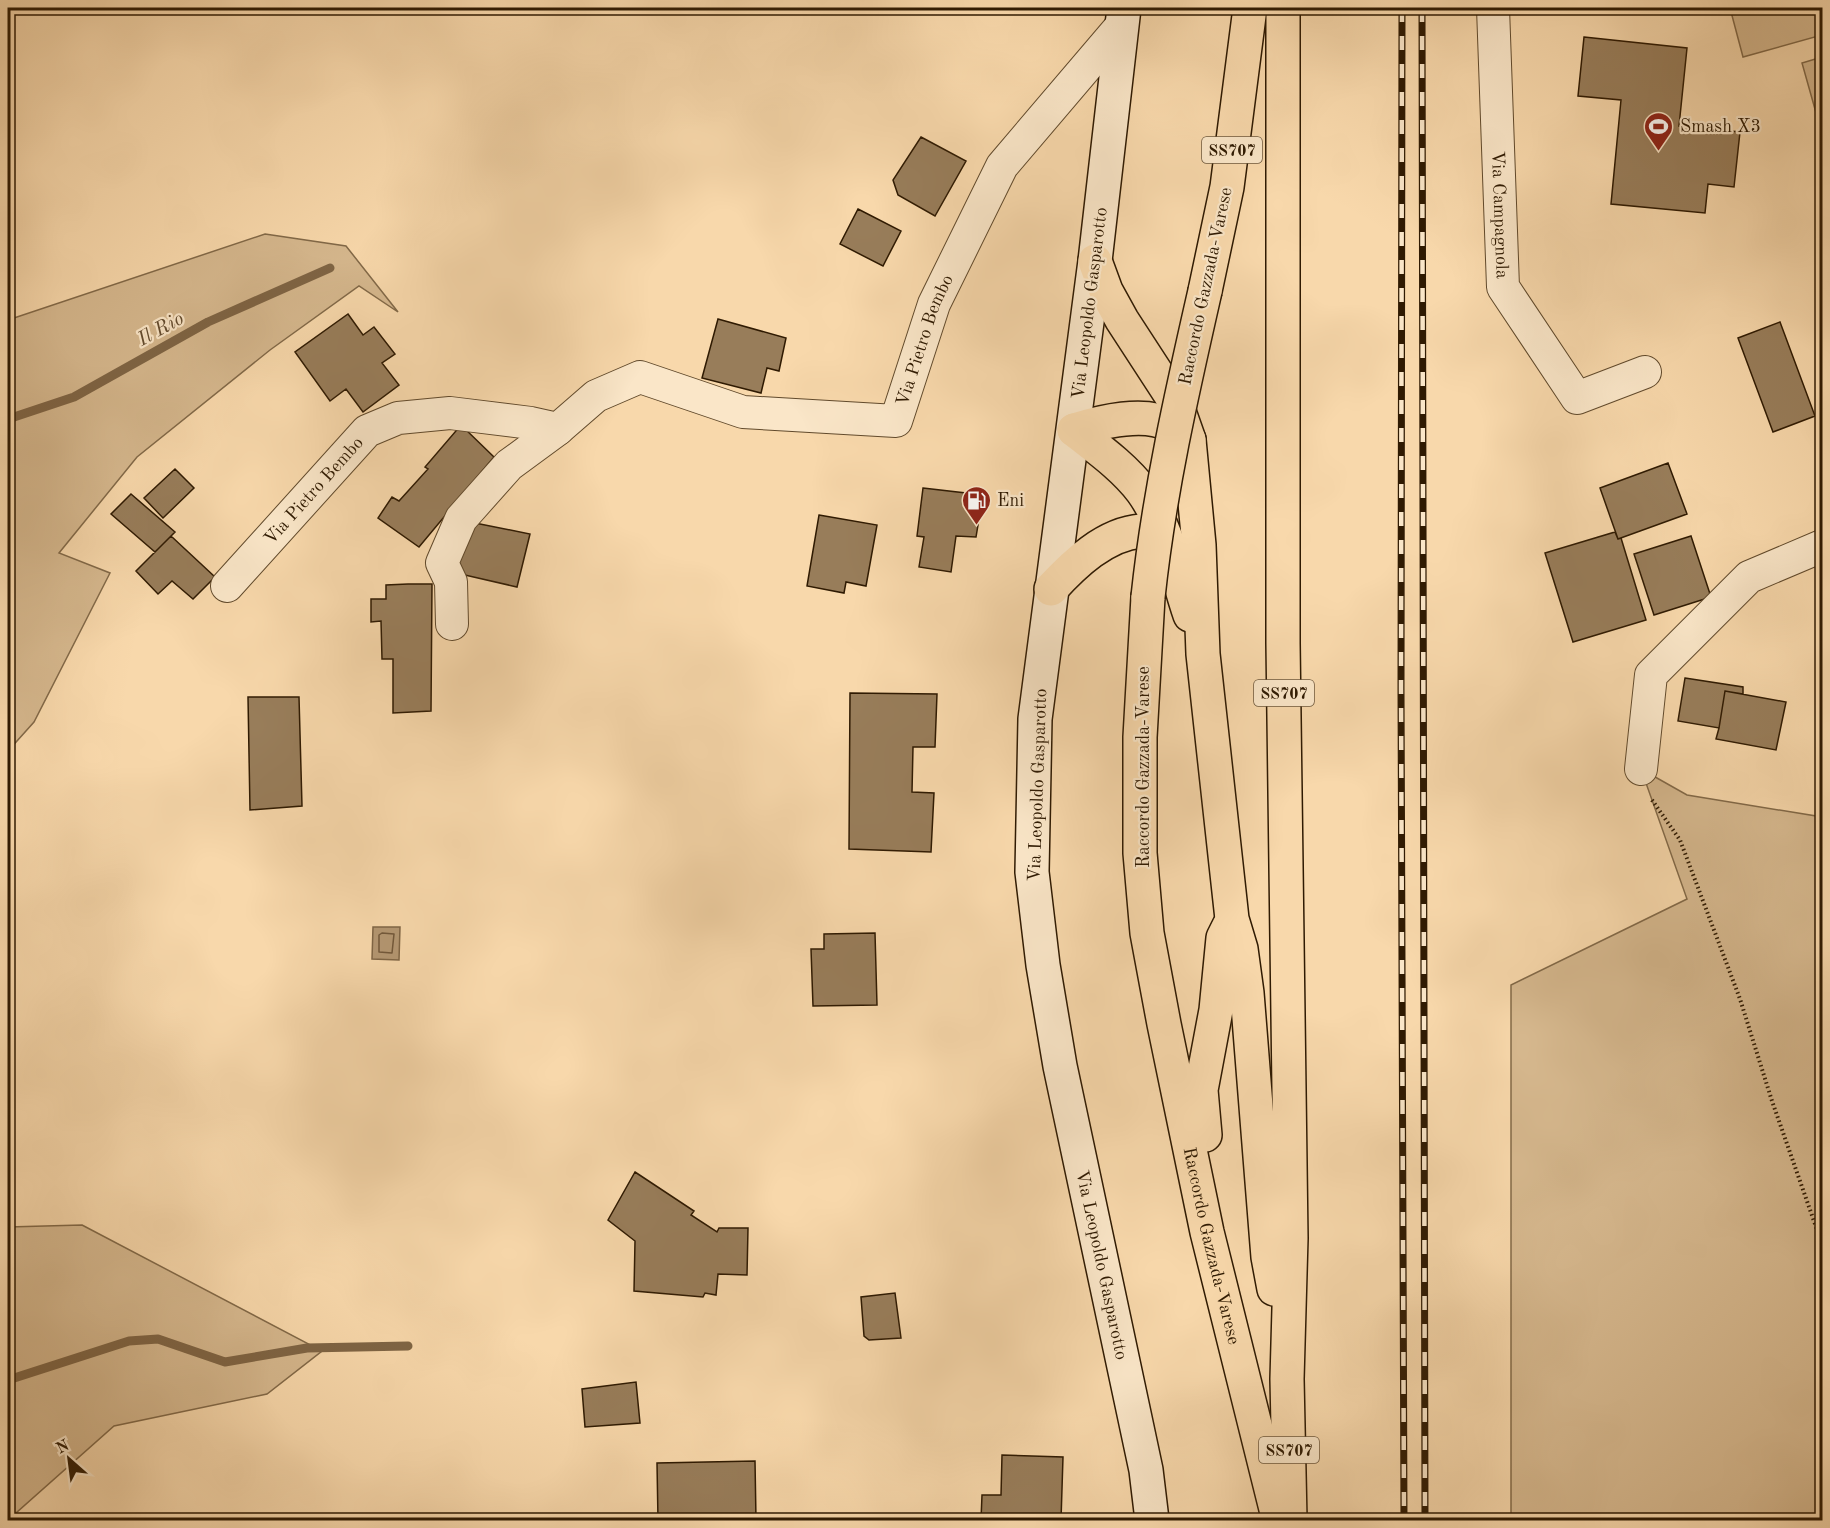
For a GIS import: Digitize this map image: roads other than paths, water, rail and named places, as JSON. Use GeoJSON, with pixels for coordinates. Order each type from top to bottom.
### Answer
{"type":"FeatureCollection","features":[{"type":"Feature","properties":{"kind":"highway","name":"Raccordo Gazzada-Varese"},"geometry":{"type":"LineString","coordinates":[[1250,8],[1227,187],[1166,470],[1148,597],[1140,737],[1140,853],[1147,933],[1164,1024],[1208,1232],[1279,1521]]}},
{"type":"Feature","properties":{"kind":"highway","name":"SS707"},"geometry":{"type":"LineString","coordinates":[[1283,8],[1283,643],[1291,1238],[1287,1379],[1290,1521]]}},
{"type":"Feature","properties":{"kind":"highway"},"geometry":{"type":"LineString","coordinates":[[1095,261],[1106,291],[1122,320],[1176,403],[1189,440],[1199,545],[1203,654],[1232,919],[1241,949],[1247,993],[1268,1257],[1287,1379]]}},
{"type":"Feature","properties":{"kind":"highway"},"geometry":{"type":"LineString","coordinates":[[1074,430],[1122,419],[1151,420],[1170,425],[1189,440]]}},
{"type":"Feature","properties":{"kind":"highway"},"geometry":{"type":"LineString","coordinates":[[1074,430],[1107,456],[1142,491],[1164,535],[1203,654]]}},
{"type":"Feature","properties":{"kind":"highway"},"geometry":{"type":"LineString","coordinates":[[1051,589],[1082,558],[1119,537],[1142,531],[1164,535]]}},
{"type":"Feature","properties":{"kind":"highway"},"geometry":{"type":"LineString","coordinates":[[1232,919],[1223,938],[1216,1010],[1201,1089],[1202,1117],[1259,1437]]}},
{"type":"Feature","properties":{"kind":"main road","name":"Via Leopoldo Gasparotto"},"geometry":{"type":"LineString","coordinates":[[1123,16],[1074,430],[1035,719],[1032,872],[1043,965],[1060,1066],[1146,1470],[1152,1521]]}},
{"type":"Feature","properties":{"kind":"street","name":"Via Campagnola"},"geometry":{"type":"LineString","coordinates":[[1493,8],[1503,287],[1577,398],[1645,372]]}},
{"type":"Feature","properties":{"kind":"street","name":"Via Pietro Bembo"},"geometry":{"type":"LineString","coordinates":[[452,624],[451,582],[442,563],[461,519],[509,465],[558,429],[596,396],[640,377],[743,412],[896,421],[934,304],[1002,166],[1123,16]]}},
{"type":"Feature","properties":{"kind":"street","name":"Via Pietro Bembo"},"geometry":{"type":"LineString","coordinates":[[227,586],[367,431],[398,418],[450,413],[531,423],[558,429]]}},
{"type":"Feature","properties":{"kind":"street"},"geometry":{"type":"LineString","coordinates":[[1641,769],[1651,675],[1749,577],[1822,546]]}},
{"type":"Feature","properties":{"kind":"water"},"geometry":{"type":"Polygon","coordinates":[[[373,927],[400,927],[399,960],[372,959],[373,927]]]}},
{"type":"Feature","properties":{"kind":"waterway","name":"Il Rio"},"geometry":{"type":"LineString","coordinates":[[8,419],[74,397],[208,322],[330,268]]}},
{"type":"Feature","properties":{"kind":"waterway"},"geometry":{"type":"LineString","coordinates":[[8,1380],[129,1341],[158,1339],[225,1362],[307,1348],[408,1346]]}},
{"type":"Feature","properties":{"kind":"railway"},"geometry":{"type":"LineString","coordinates":[[1402,8],[1401,688],[1404,1520]]}},
{"type":"Feature","properties":{"kind":"railway"},"geometry":{"type":"LineString","coordinates":[[1422,8],[1425,1520]]}},
{"type":"Feature","properties":{"kind":"place","name":"Smash X3"},"geometry":{"type":"Point","coordinates":[1659,152]}},
{"type":"Feature","properties":{"kind":"place","name":"Eni"},"geometry":{"type":"Point","coordinates":[976,526]}}]}
